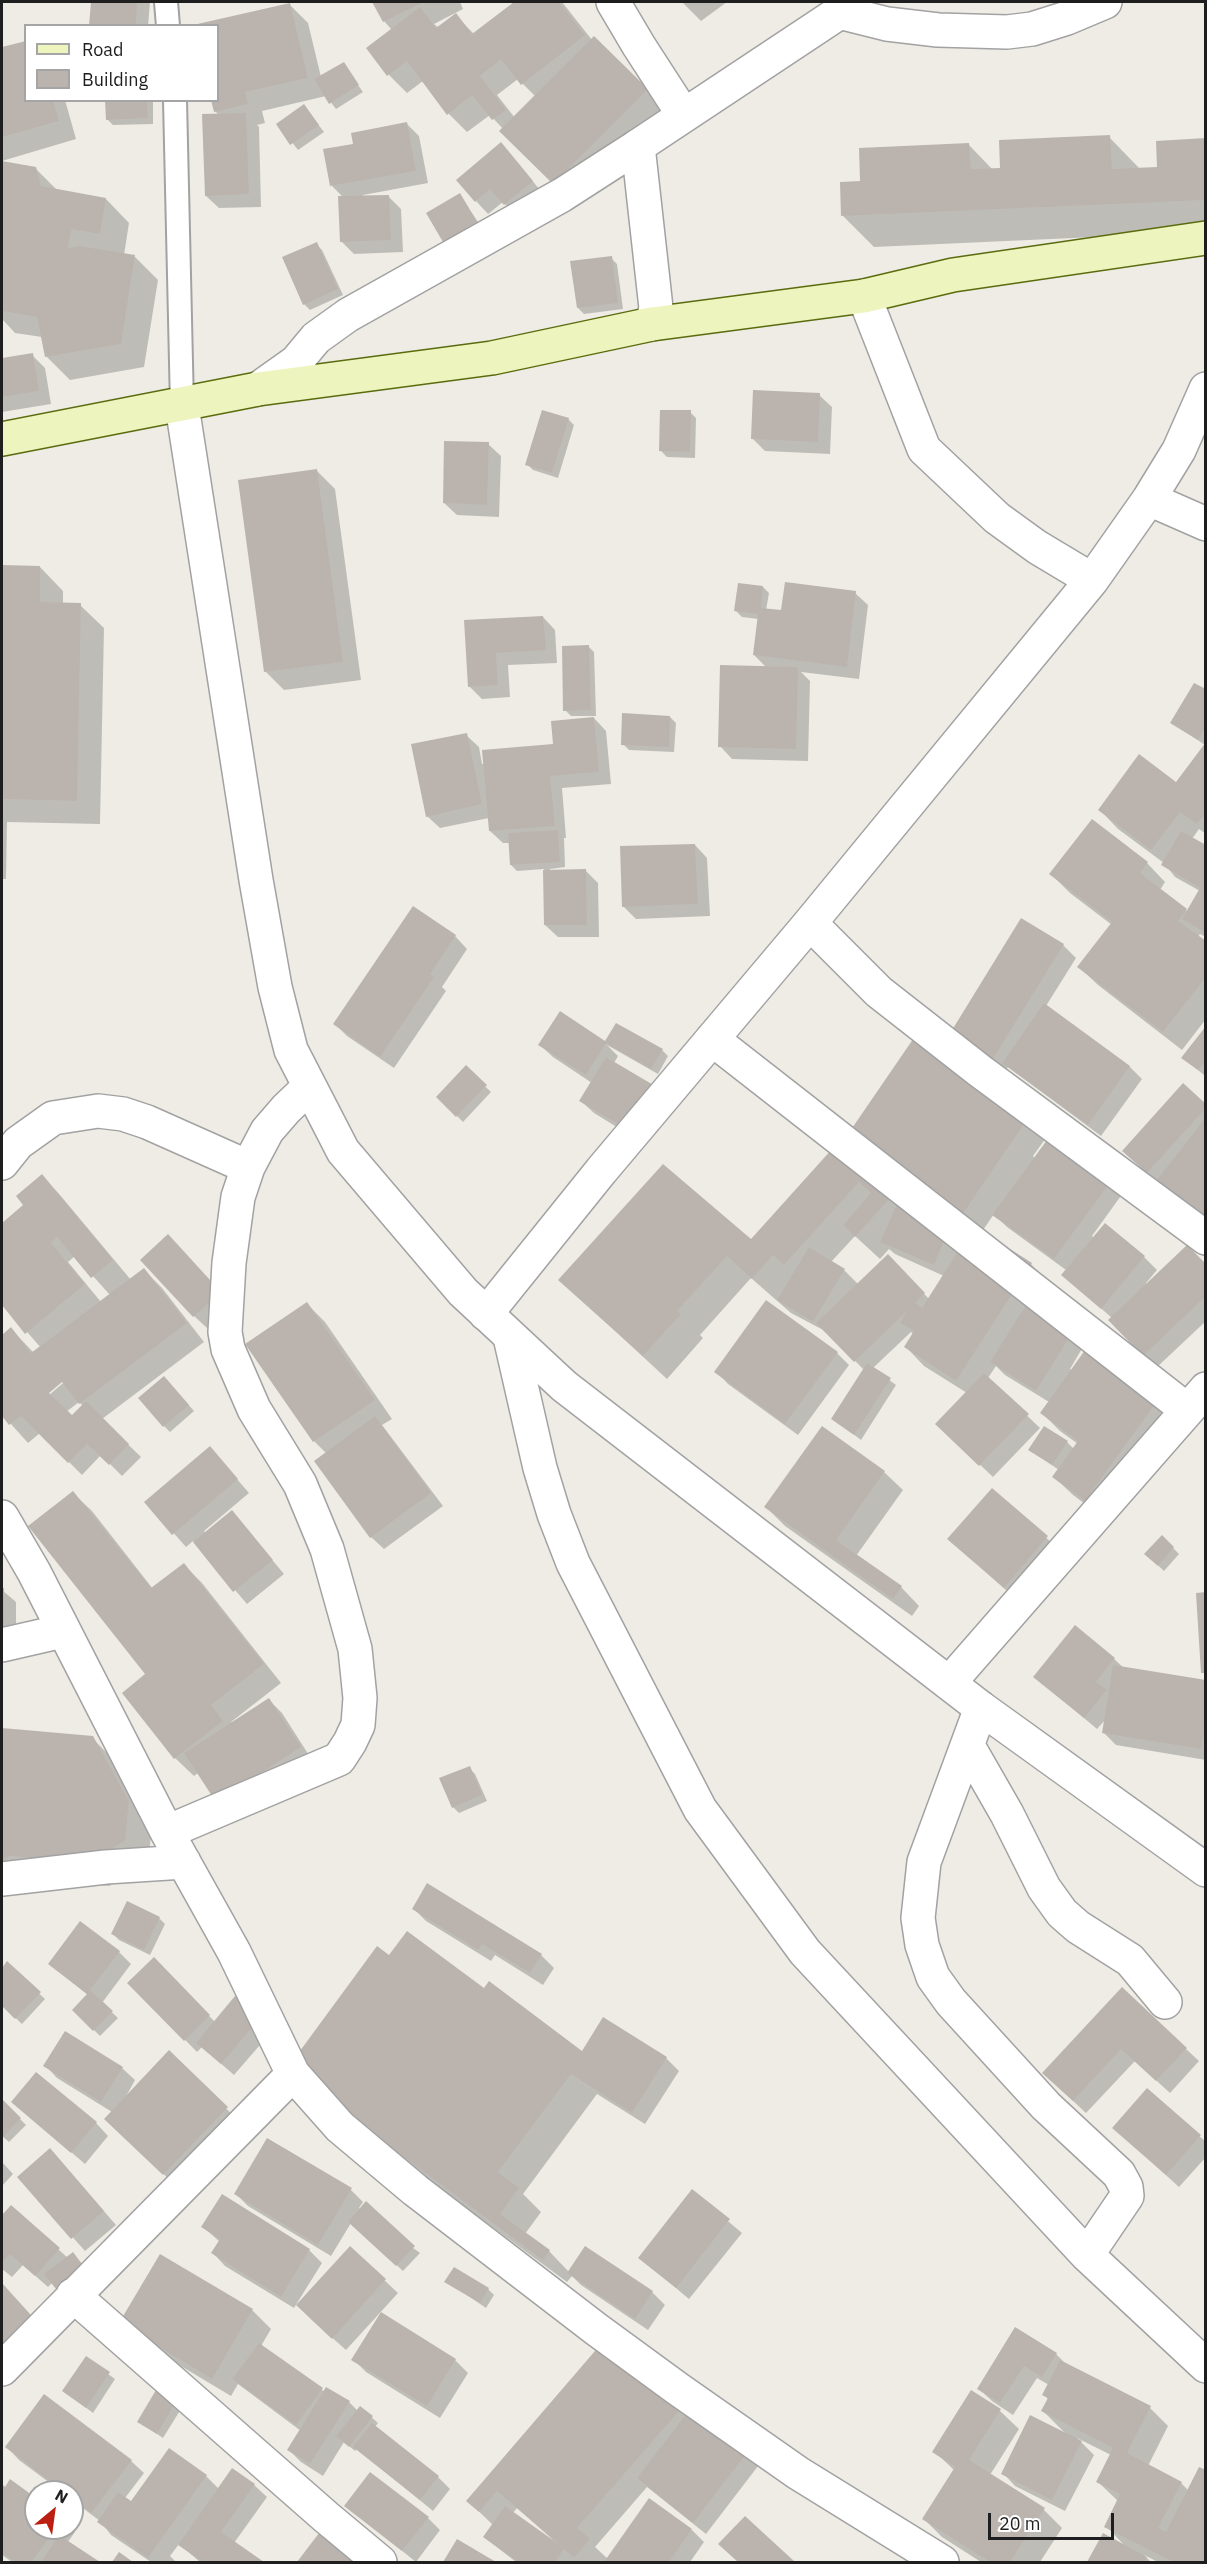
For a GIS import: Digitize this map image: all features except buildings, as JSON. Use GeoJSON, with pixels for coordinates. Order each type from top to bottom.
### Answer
{"type":"FeatureCollection","features":[{"type":"Feature","properties":{"kind":"main road"},"geometry":{"type":"LineString","coordinates":[[2,440],[182,406],[258,389],[492,358],[652,324],[864,296],[953,275],[1206,238]]}},
{"type":"Feature","properties":{"kind":"street"},"geometry":{"type":"LineString","coordinates":[[613,2],[683,114]]}},
{"type":"Feature","properties":{"kind":"street"},"geometry":{"type":"LineString","coordinates":[[258,389],[296,362],[316,338],[348,315],[562,195],[847,7],[886,24],[938,30],[1007,32],[1032,29],[1067,18],[1105,2]]}},
{"type":"Feature","properties":{"kind":"street"},"geometry":{"type":"LineString","coordinates":[[638,146],[656,308],[652,324]]}},
{"type":"Feature","properties":{"kind":"street"},"geometry":{"type":"LineString","coordinates":[[864,296],[924,449],[997,518],[1037,547],[1092,580]]}},
{"type":"Feature","properties":{"kind":"street"},"geometry":{"type":"LineString","coordinates":[[486,1314],[601,1171],[810,923],[1092,580],[1149,499],[1179,450],[1206,389]]}},
{"type":"Feature","properties":{"kind":"street"},"geometry":{"type":"LineString","coordinates":[[182,406],[267,949],[291,1050],[343,1150],[463,1292],[564,1386],[640,1447],[737,1518],[981,1708],[1206,1870]]}},
{"type":"Feature","properties":{"kind":"street"},"geometry":{"type":"LineString","coordinates":[[1149,499],[1206,524]]}},
{"type":"Feature","properties":{"kind":"street"},"geometry":{"type":"LineString","coordinates":[[810,923],[879,992],[980,1071],[1206,1238]]}},
{"type":"Feature","properties":{"kind":"street"},"geometry":{"type":"LineString","coordinates":[[712,1039],[1196,1400],[949,1683]]}},
{"type":"Feature","properties":{"kind":"street"},"geometry":{"type":"LineString","coordinates":[[167,1832],[339,1759],[358,1725],[360,1698],[355,1649],[327,1549],[300,1484],[254,1409],[228,1349],[225,1332],[229,1263],[237,1197],[248,1167],[267,1131],[286,1108],[309,1088]]}},
{"type":"Feature","properties":{"kind":"street"},"geometry":{"type":"LineString","coordinates":[[2,1163],[18,1143],[53,1118],[98,1111],[123,1114],[147,1122],[248,1167]]}},
{"type":"Feature","properties":{"kind":"street"},"geometry":{"type":"LineString","coordinates":[[510,1337],[540,1468],[565,1544],[700,1809],[804,1952],[1088,2255],[1206,2366]]}},
{"type":"Feature","properties":{"kind":"street"},"geometry":{"type":"LineString","coordinates":[[2,1517],[34,1572],[167,1832],[234,1952],[292,2074],[348,2134],[415,2190],[596,2329],[798,2473],[942,2562]]}},
{"type":"Feature","properties":{"kind":"street"},"geometry":{"type":"LineString","coordinates":[[2,1645],[63,1630]]}},
{"type":"Feature","properties":{"kind":"street"},"geometry":{"type":"LineString","coordinates":[[981,1708],[924,1862],[918,1918],[922,1945],[933,1977],[951,2002],[1046,2106],[1111,2166],[1126,2187],[1126,2196],[1088,2255]]}},
{"type":"Feature","properties":{"kind":"street"},"geometry":{"type":"LineString","coordinates":[[968,1746],[1007,1814],[1044,1888],[1062,1913],[1078,1927],[1130,1960],[1164,2002]]}},
{"type":"Feature","properties":{"kind":"street"},"geometry":{"type":"LineString","coordinates":[[2,1879],[106,1867],[184,1862]]}},
{"type":"Feature","properties":{"kind":"street"},"geometry":{"type":"LineString","coordinates":[[2,2369],[292,2074]]}},
{"type":"Feature","properties":{"kind":"street"},"geometry":{"type":"LineString","coordinates":[[73,2295],[380,2562]]}},
{"type":"Feature","properties":{"kind":"lane"},"geometry":{"type":"LineString","coordinates":[[166,2],[168,24]]}},
{"type":"Feature","properties":{"kind":"lane"},"geometry":{"type":"LineString","coordinates":[[175,102],[182,406]]}}]}
